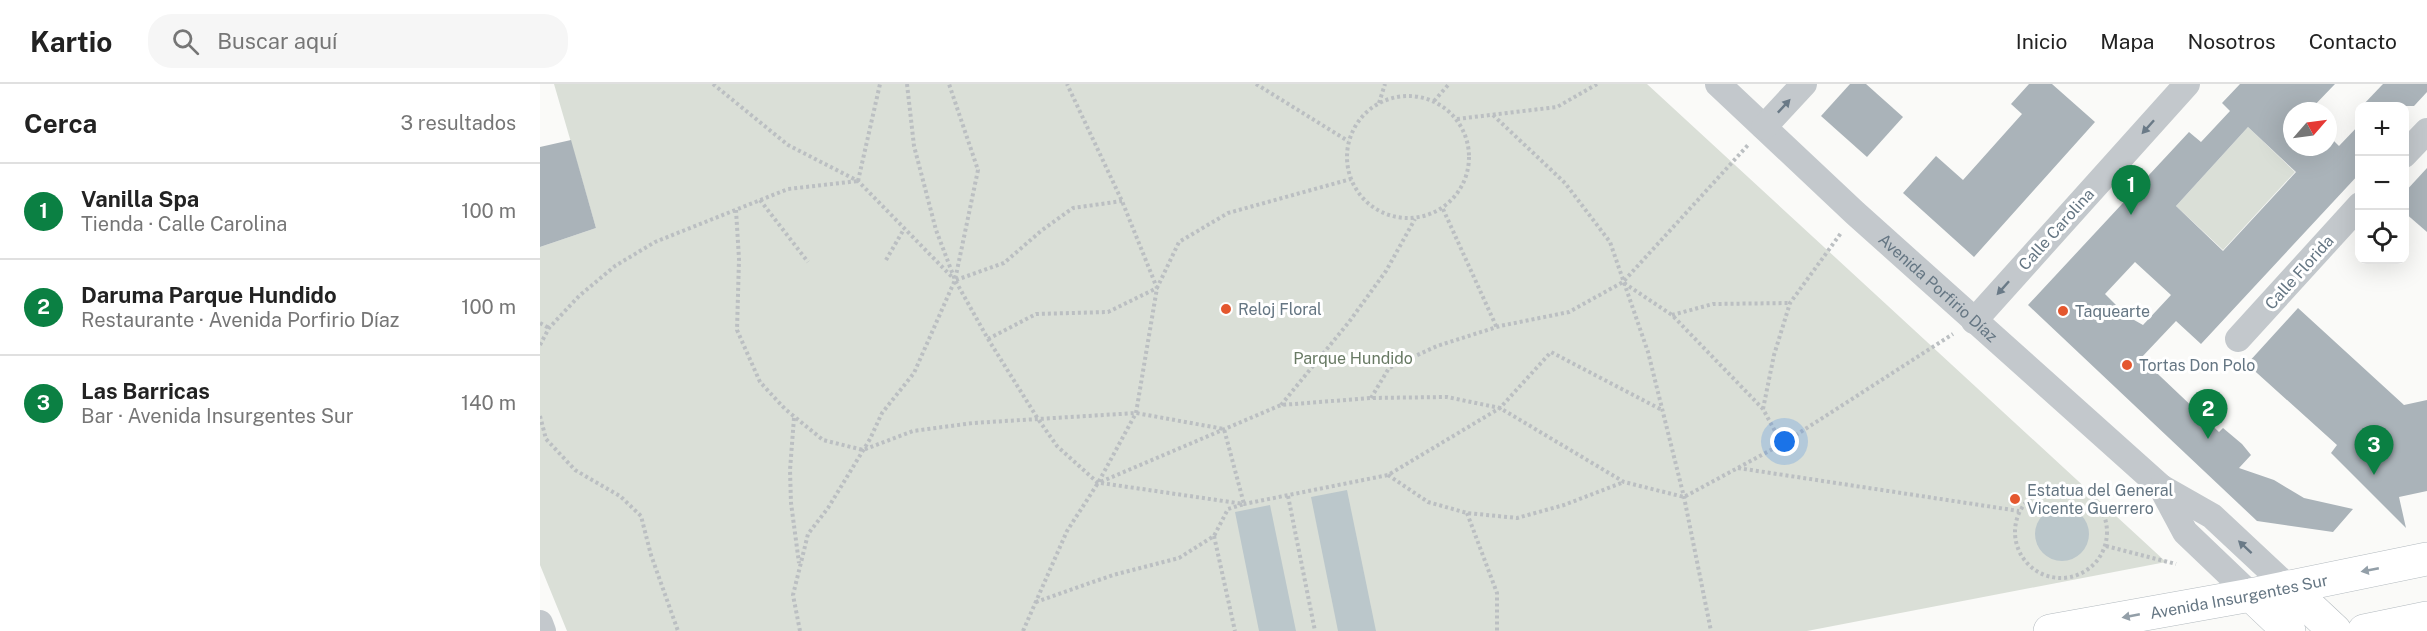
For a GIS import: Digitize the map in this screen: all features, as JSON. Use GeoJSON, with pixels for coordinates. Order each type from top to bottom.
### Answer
{"type":"FeatureCollection","features":[{"type":"Feature","properties":{"kind":"main road","name":"Avenida Insurgentes Sur"},"geometry":{"type":"LineString","coordinates":[[2050,631],[2251,595],[2427,559]]}},
{"type":"Feature","properties":{"kind":"main road","name":"Avenida Porfirio Díaz"},"geometry":{"type":"LineString","coordinates":[[2288,587],[2335,631]]}},
{"type":"Feature","properties":{"kind":"main road","name":"Avenida Porfirio Díaz"},"geometry":{"type":"LineString","coordinates":[[2251,595],[2289,631]]}},
{"type":"Feature","properties":{"kind":"main road"},"geometry":{"type":"LineString","coordinates":[[2364,631],[2427,618]]}},
{"type":"Feature","properties":{"kind":"street","name":"Avenida Porfirio Díaz"},"geometry":{"type":"LineString","coordinates":[[1718,84],[1855,213],[2161,487],[2212,516],[2288,587]]}},
{"type":"Feature","properties":{"kind":"street"},"geometry":{"type":"LineString","coordinates":[[1764,127],[1804,84]]}},
{"type":"Feature","properties":{"kind":"street","name":"Calle Carolina"},"geometry":{"type":"LineString","coordinates":[[1974,321],[2187,84]]}},
{"type":"Feature","properties":{"kind":"street"},"geometry":{"type":"LineString","coordinates":[[2409,150],[2427,131]]}},
{"type":"Feature","properties":{"kind":"street","name":"Calle Florida"},"geometry":{"type":"LineString","coordinates":[[2238,339],[2355,210]]}},
{"type":"Feature","properties":{"kind":"street","name":"Avenida Porfirio Díaz"},"geometry":{"type":"LineString","coordinates":[[2161,487],[2185,532],[2251,595]]}},
{"type":"Feature","properties":{"kind":"street"},"geometry":{"type":"LineString","coordinates":[[540,623],[543,631]]}},
{"type":"Feature","properties":{"kind":"path"},"geometry":{"type":"LineString","coordinates":[[713,84],[788,145],[858,181],[955,280]]}},
{"type":"Feature","properties":{"kind":"path"},"geometry":{"type":"LineString","coordinates":[[858,181],[879,84]]}},
{"type":"Feature","properties":{"kind":"path"},"geometry":{"type":"LineString","coordinates":[[907,84],[917,157],[936,230],[955,280],[988,339],[1057,446],[1098,483],[1244,504]]}},
{"type":"Feature","properties":{"kind":"path"},"geometry":{"type":"LineString","coordinates":[[800,631],[793,595],[808,534],[828,508],[882,413],[914,373],[955,280],[978,170],[949,84]]}},
{"type":"Feature","properties":{"kind":"path"},"geometry":{"type":"LineString","coordinates":[[1067,84],[1122,201],[1157,288]]}},
{"type":"Feature","properties":{"kind":"path"},"geometry":{"type":"LineString","coordinates":[[1256,84],[1348,141]]}},
{"type":"Feature","properties":{"kind":"path"},"geometry":{"type":"LineString","coordinates":[[1379,103],[1385,84]]}},
{"type":"Feature","properties":{"kind":"path"},"geometry":{"type":"LineString","coordinates":[[1434,101],[1449,84]]}},
{"type":"Feature","properties":{"kind":"path"},"geometry":{"type":"LineString","coordinates":[[1457,119],[1557,107],[1597,84]]}},
{"type":"Feature","properties":{"kind":"path"},"geometry":{"type":"LineString","coordinates":[[1416,95],[1446,108],[1457,119],[1467,137],[1470,157],[1467,177],[1458,195],[1443,209],[1415,219],[1397,218],[1380,212],[1365,201],[1351,179],[1347,157],[1348,141],[1355,126],[1365,113],[1379,103],[1397,96],[1416,95]]}},
{"type":"Feature","properties":{"kind":"path"},"geometry":{"type":"LineString","coordinates":[[1493,115],[1565,183],[1610,242],[1647,352],[1684,497],[1711,631]]}},
{"type":"Feature","properties":{"kind":"path"},"geometry":{"type":"LineString","coordinates":[[1371,399],[1389,368],[1437,346],[1497,328],[1569,312],[1623,282],[1764,127]]}},
{"type":"Feature","properties":{"kind":"path"},"geometry":{"type":"LineString","coordinates":[[1023,631],[1033,603],[1067,531],[1098,483],[1137,413],[1157,288],[1179,242],[1228,213],[1351,179]]}},
{"type":"Feature","properties":{"kind":"path"},"geometry":{"type":"LineString","coordinates":[[540,345],[549,328],[579,296],[615,266],[655,242],[788,189],[858,181]]}},
{"type":"Feature","properties":{"kind":"path"},"geometry":{"type":"LineString","coordinates":[[760,200],[808,262]]}},
{"type":"Feature","properties":{"kind":"path"},"geometry":{"type":"LineString","coordinates":[[955,280],[1004,263],[1041,231],[1073,208],[1122,201]]}},
{"type":"Feature","properties":{"kind":"path"},"geometry":{"type":"LineString","coordinates":[[1443,209],[1497,328]]}},
{"type":"Feature","properties":{"kind":"path"},"geometry":{"type":"LineString","coordinates":[[736,210],[740,259],[737,330],[760,382],[794,417],[823,440],[863,450],[913,431],[973,423],[1137,413],[1224,429]]}},
{"type":"Feature","properties":{"kind":"path"},"geometry":{"type":"LineString","coordinates":[[1763,409],[1774,355],[1790,303],[1855,213]]}},
{"type":"Feature","properties":{"kind":"path"},"geometry":{"type":"LineString","coordinates":[[1281,405],[1349,322],[1386,272],[1415,219]]}},
{"type":"Feature","properties":{"kind":"path"},"geometry":{"type":"LineString","coordinates":[[886,260],[904,229]]}},
{"type":"Feature","properties":{"kind":"path"},"geometry":{"type":"LineString","coordinates":[[1623,282],[1671,315],[1763,409],[1782,444]]}},
{"type":"Feature","properties":{"kind":"path"},"geometry":{"type":"LineString","coordinates":[[988,339],[1036,314],[1108,312],[1157,288]]}},
{"type":"Feature","properties":{"kind":"path"},"geometry":{"type":"LineString","coordinates":[[1671,315],[1713,304],[1790,303]]}},
{"type":"Feature","properties":{"kind":"path"},"geometry":{"type":"LineString","coordinates":[[1098,483],[1281,405],[1447,397],[1500,408],[1624,482],[1684,497],[1782,444],[1974,321]]}},
{"type":"Feature","properties":{"kind":"path"},"geometry":{"type":"LineString","coordinates":[[540,323],[549,328]]}},
{"type":"Feature","properties":{"kind":"path"},"geometry":{"type":"LineString","coordinates":[[1033,603],[1113,575],[1179,558],[1214,536],[1228,509],[1388,475],[1500,408],[1551,352],[1662,410]]}},
{"type":"Feature","properties":{"kind":"path"},"geometry":{"type":"LineString","coordinates":[[540,416],[546,439],[575,470],[620,496],[640,516],[678,631]]}},
{"type":"Feature","properties":{"kind":"path"},"geometry":{"type":"LineString","coordinates":[[794,417],[790,470],[791,504],[800,567]]}},
{"type":"Feature","properties":{"kind":"path"},"geometry":{"type":"LineString","coordinates":[[1224,429],[1244,504]]}},
{"type":"Feature","properties":{"kind":"path"},"geometry":{"type":"LineString","coordinates":[[1738,468],[2019,511]]}},
{"type":"Feature","properties":{"kind":"path"},"geometry":{"type":"LineString","coordinates":[[1388,475],[1428,502],[1467,513],[1516,518],[1564,505],[1624,482]]}},
{"type":"Feature","properties":{"kind":"path"},"geometry":{"type":"LineString","coordinates":[[2065,485],[2079,489],[2091,496],[2100,506],[2106,519],[2108,532],[2106,546],[2100,559],[2091,569],[2078,576],[2058,578],[2038,573],[2027,564],[2017,546],[2015,525],[2019,511],[2038,491],[2051,486],[2065,485]]}},
{"type":"Feature","properties":{"kind":"path"},"geometry":{"type":"LineString","coordinates":[[1288,496],[1316,631]]}},
{"type":"Feature","properties":{"kind":"path"},"geometry":{"type":"LineString","coordinates":[[1467,513],[1497,593],[1497,631]]}},
{"type":"Feature","properties":{"kind":"path"},"geometry":{"type":"LineString","coordinates":[[1214,536],[1235,631]]}},
{"type":"Feature","properties":{"kind":"path"},"geometry":{"type":"LineString","coordinates":[[2106,546],[2176,564]]}},
{"type":"Feature","properties":{"kind":"green space","name":"Parque Hundido"},"geometry":{"type":"Polygon","coordinates":[[[554,84],[1647,84],[2166,562],[1807,631],[567,631],[540,565],[540,247],[596,228],[554,84]]]}},
{"type":"Feature","properties":{"kind":"green space"},"geometry":{"type":"Polygon","coordinates":[[[2248,127],[2295,172],[2223,250],[2176,206],[2248,127]]]}},
{"type":"Feature","properties":{"kind":"shaded area"},"geometry":{"type":"Polygon","coordinates":[[[1347,490],[1376,631],[1338,631],[1311,497],[1347,490]]]}},
{"type":"Feature","properties":{"kind":"shaded area"},"geometry":{"type":"Polygon","coordinates":[[[1270,505],[1296,631],[1259,631],[1235,512],[1270,505]]]}},
{"type":"Feature","properties":{"kind":"shaded area"},"geometry":{"type":"Polygon","coordinates":[[[2062,507],[2072,509],[2081,515],[2087,524],[2089,534],[2087,544],[2081,553],[2072,559],[2062,561],[2052,559],[2043,553],[2037,544],[2035,534],[2037,524],[2043,515],[2052,509],[2062,507]]]}},
{"type":"Feature","properties":{"kind":"building"},"geometry":{"type":"Polygon","coordinates":[[[1850,84],[1866,84],[1903,117],[1867,157],[1821,116],[1850,84]]]}},
{"type":"Feature","properties":{"kind":"building"},"geometry":{"type":"Polygon","coordinates":[[[2029,84],[2052,84],[2095,122],[1974,257],[1903,193],[1936,156],[1963,180],[2022,114],[2011,104],[2029,84]]]}},
{"type":"Feature","properties":{"kind":"building"},"geometry":{"type":"Polygon","coordinates":[[[2240,84],[2335,84],[2318,102],[2283,102],[2283,156],[2337,156],[2337,144],[2339,146],[2355,129],[2355,178],[2201,344],[2176,321],[2141,358],[2219,432],[2223,428],[2242,444],[2251,455],[2239,468],[2274,480],[2304,498],[2353,509],[2333,532],[2257,521],[2028,305],[2189,132],[2201,142],[2230,111],[2222,103],[2240,84]],[[2248,127],[2176,206],[2223,251],[2296,172],[2248,127]],[[2135,262],[2105,294],[2127,316],[2143,325],[2171,295],[2135,262]]]}},
{"type":"Feature","properties":{"kind":"building"},"geometry":{"type":"Polygon","coordinates":[[[2383,84],[2427,84],[2427,92],[2414,106],[2409,106],[2409,102],[2366,102],[2383,84]]]}},
{"type":"Feature","properties":{"kind":"building"},"geometry":{"type":"Polygon","coordinates":[[[571,140],[596,228],[540,247],[540,147],[571,140]]]}},
{"type":"Feature","properties":{"kind":"building"},"geometry":{"type":"Polygon","coordinates":[[[2427,168],[2427,232],[2409,216],[2409,188],[2427,168]]]}},
{"type":"Feature","properties":{"kind":"building"},"geometry":{"type":"Polygon","coordinates":[[[2298,308],[2404,405],[2427,400],[2427,491],[2399,497],[2406,528],[2331,453],[2337,445],[2247,364],[2298,308]]]}},
{"type":"Feature","properties":{"kind":"place","name":"Vanilla Spa"},"geometry":{"type":"Point","coordinates":[2131,215]}},
{"type":"Feature","properties":{"kind":"place","name":"Reloj Floral"},"geometry":{"type":"Point","coordinates":[1226,309]}},
{"type":"Feature","properties":{"kind":"place","name":"Taquearte"},"geometry":{"type":"Point","coordinates":[2063,311]}},
{"type":"Feature","properties":{"kind":"place","name":"Tortas Don Polo"},"geometry":{"type":"Point","coordinates":[2127,365]}},
{"type":"Feature","properties":{"kind":"place","name":"Daruma Parque Hundido"},"geometry":{"type":"Point","coordinates":[2208,439]}},
{"type":"Feature","properties":{"kind":"place","name":"Las Barricas"},"geometry":{"type":"Point","coordinates":[2374,475]}},
{"type":"Feature","properties":{"kind":"place","name":"Estatua del General Vicente Guerrero"},"geometry":{"type":"Point","coordinates":[2015,499]}}]}
